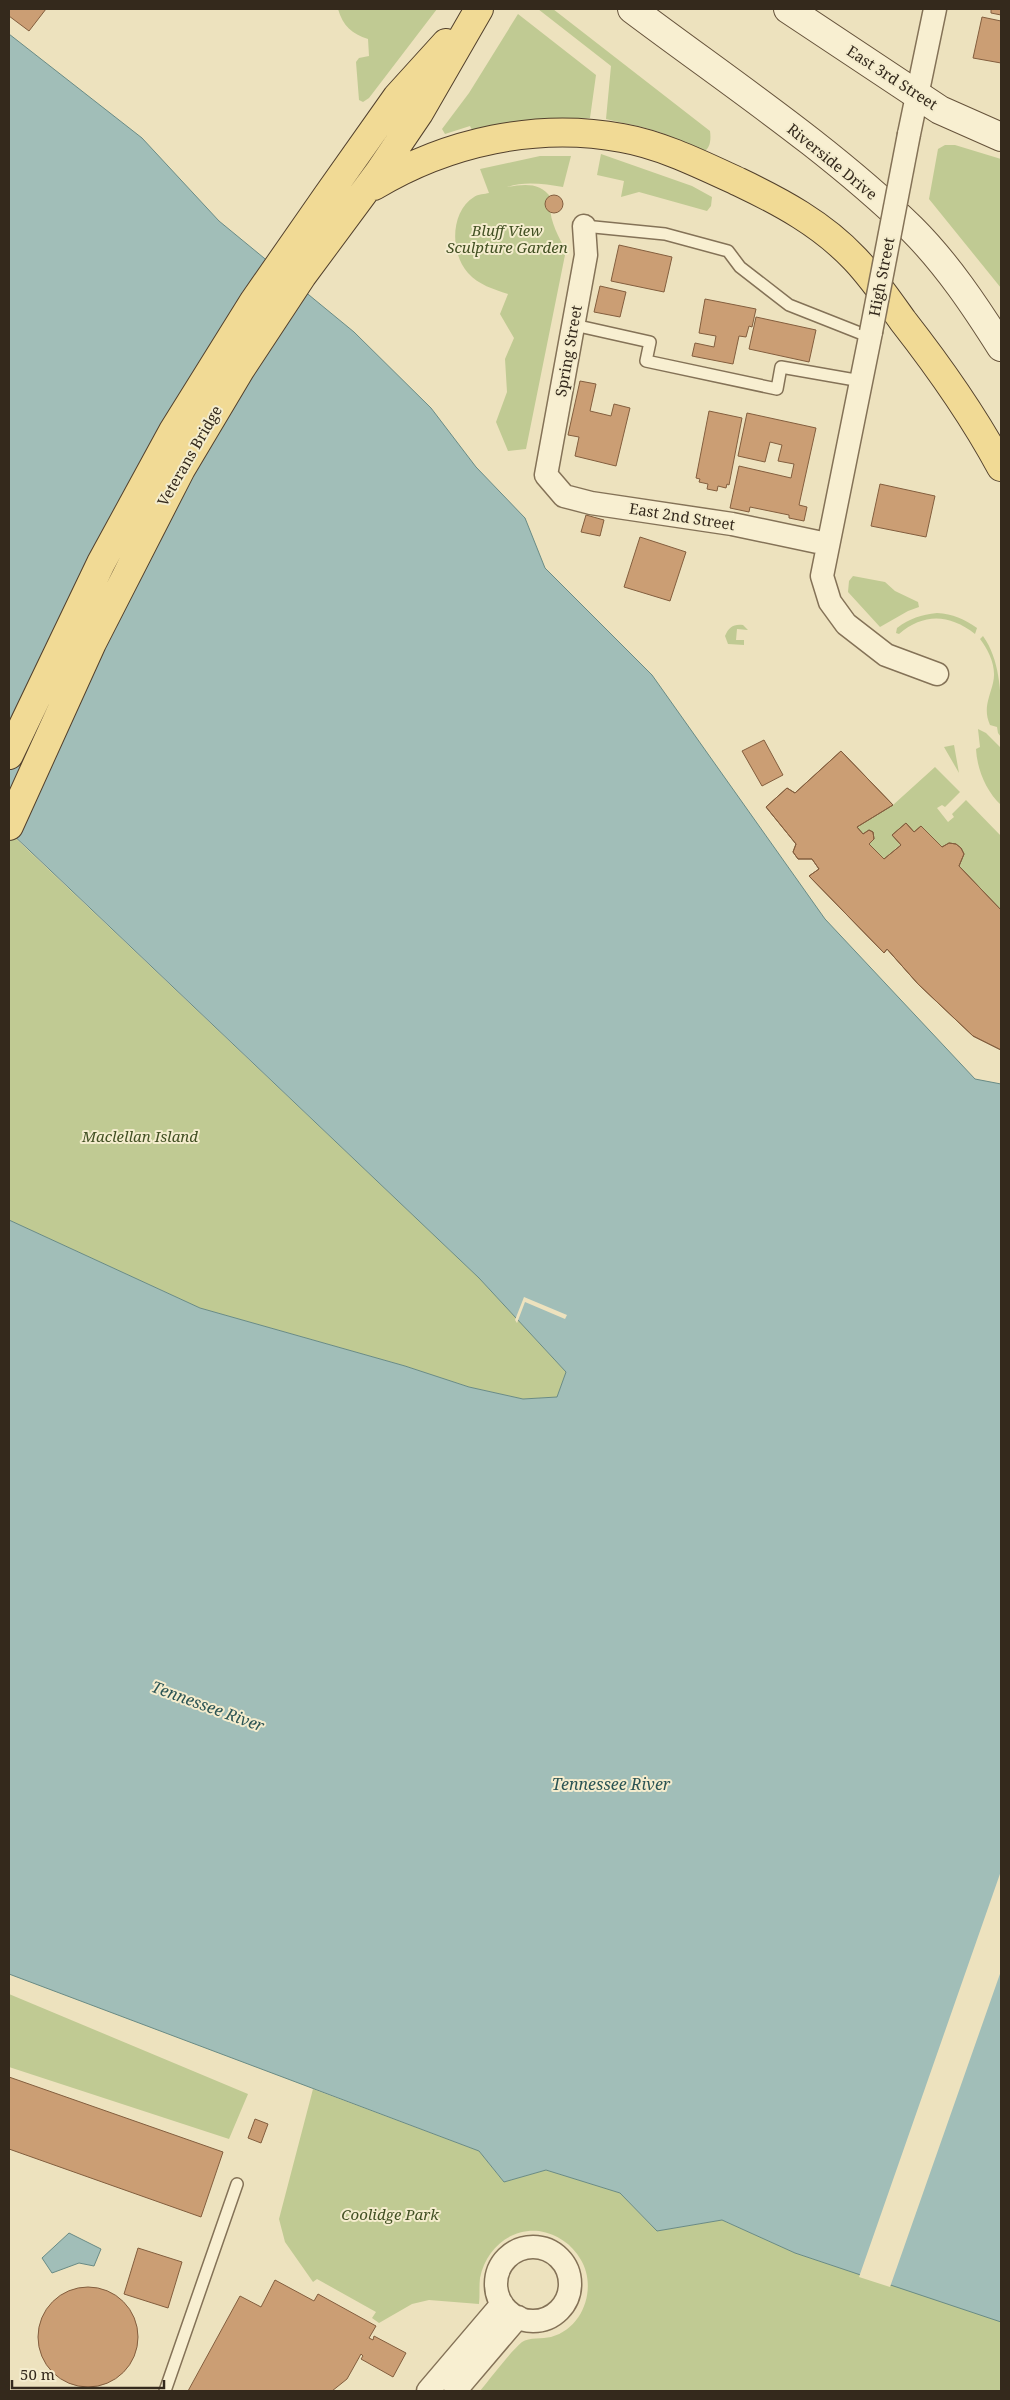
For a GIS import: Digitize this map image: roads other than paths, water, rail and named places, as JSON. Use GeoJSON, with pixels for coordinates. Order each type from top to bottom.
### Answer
{"type":"FeatureCollection","features":[{"type":"Feature","properties":{"kind":"main road","name":"Veterans Bridge"},"geometry":{"type":"LineString","coordinates":[[9,755],[101,563],[173,430],[254,301],[397,97],[478,9]]}},
{"type":"Feature","properties":{"kind":"main road","name":"Veterans Bridge"},"geometry":{"type":"LineString","coordinates":[[9,826],[92,643],[181,469],[240,370],[302,276],[419,113],[478,9]]}},
{"type":"Feature","properties":{"kind":"main road","name":"Riverside Drive"},"geometry":{"type":"LineString","coordinates":[[632,9],[829,156],[913,230],[965,292],[1001,347]]}},
{"type":"Feature","properties":{"kind":"main road","name":"East 3rd Street"},"geometry":{"type":"LineString","coordinates":[[788,9],[940,110],[1001,137]]}},
{"type":"Feature","properties":{"kind":"main road"},"geometry":{"type":"LineString","coordinates":[[364,192],[402,169],[454,148],[513,137],[559,132],[624,138],[709,168],[791,208],[818,226],[860,265],[948,383],[1001,467]]}},
{"type":"Feature","properties":{"kind":"street","name":"High Street"},"geometry":{"type":"LineString","coordinates":[[935,9],[822,576],[830,602],[846,624],[886,655],[937,674]]}},
{"type":"Feature","properties":{"kind":"street","name":"Spring Street"},"geometry":{"type":"LineString","coordinates":[[546,475],[586,256],[584,226]]}},
{"type":"Feature","properties":{"kind":"street","name":"East 2nd Street"},"geometry":{"type":"LineString","coordinates":[[546,475],[564,496],[591,503],[732,524],[827,544]]}},
{"type":"Feature","properties":{"kind":"street"},"geometry":{"type":"LineString","coordinates":[[428,2391],[510,2310],[455,2391]]}},
{"type":"Feature","properties":{"kind":"lane"},"geometry":{"type":"LineString","coordinates":[[584,226],[665,234],[728,251],[740,267],[789,305],[871,335]]}},
{"type":"Feature","properties":{"kind":"lane"},"geometry":{"type":"LineString","coordinates":[[574,325],[650,342],[646,361],[777,389],[781,367],[861,382]]}},
{"type":"Feature","properties":{"kind":"lane"},"geometry":{"type":"LineString","coordinates":[[164,2391],[237,2184]]}},
{"type":"Feature","properties":{"kind":"water","name":"Tennessee River"},"geometry":{"type":"Polygon","coordinates":[[[9,34],[142,138],[219,221],[354,332],[431,408],[476,467],[525,518],[545,568],[652,675],[825,919],[975,1079],[1001,1084],[1001,2322],[795,2253],[722,2220],[657,2231],[620,2193],[546,2170],[504,2182],[479,2151],[9,1974],[9,1220],[200,1308],[405,1366],[469,1387],[523,1399],[557,1397],[566,1372],[479,1278],[9,831],[9,34]]]}},
{"type":"Feature","properties":{"kind":"water"},"geometry":{"type":"Polygon","coordinates":[[[69,2233],[101,2249],[94,2266],[79,2263],[52,2273],[42,2258],[69,2233]]]}},
{"type":"Feature","properties":{"kind":"park label","name":"Bluff View Sculpture Garden"},"geometry":{"type":"Point","coordinates":[507,240]}},
{"type":"Feature","properties":{"kind":"park label","name":"Maclellan Island"},"geometry":{"type":"Point","coordinates":[140,1137]}},
{"type":"Feature","properties":{"kind":"park label","name":"Coolidge Park"},"geometry":{"type":"Point","coordinates":[390,2215]}}]}
